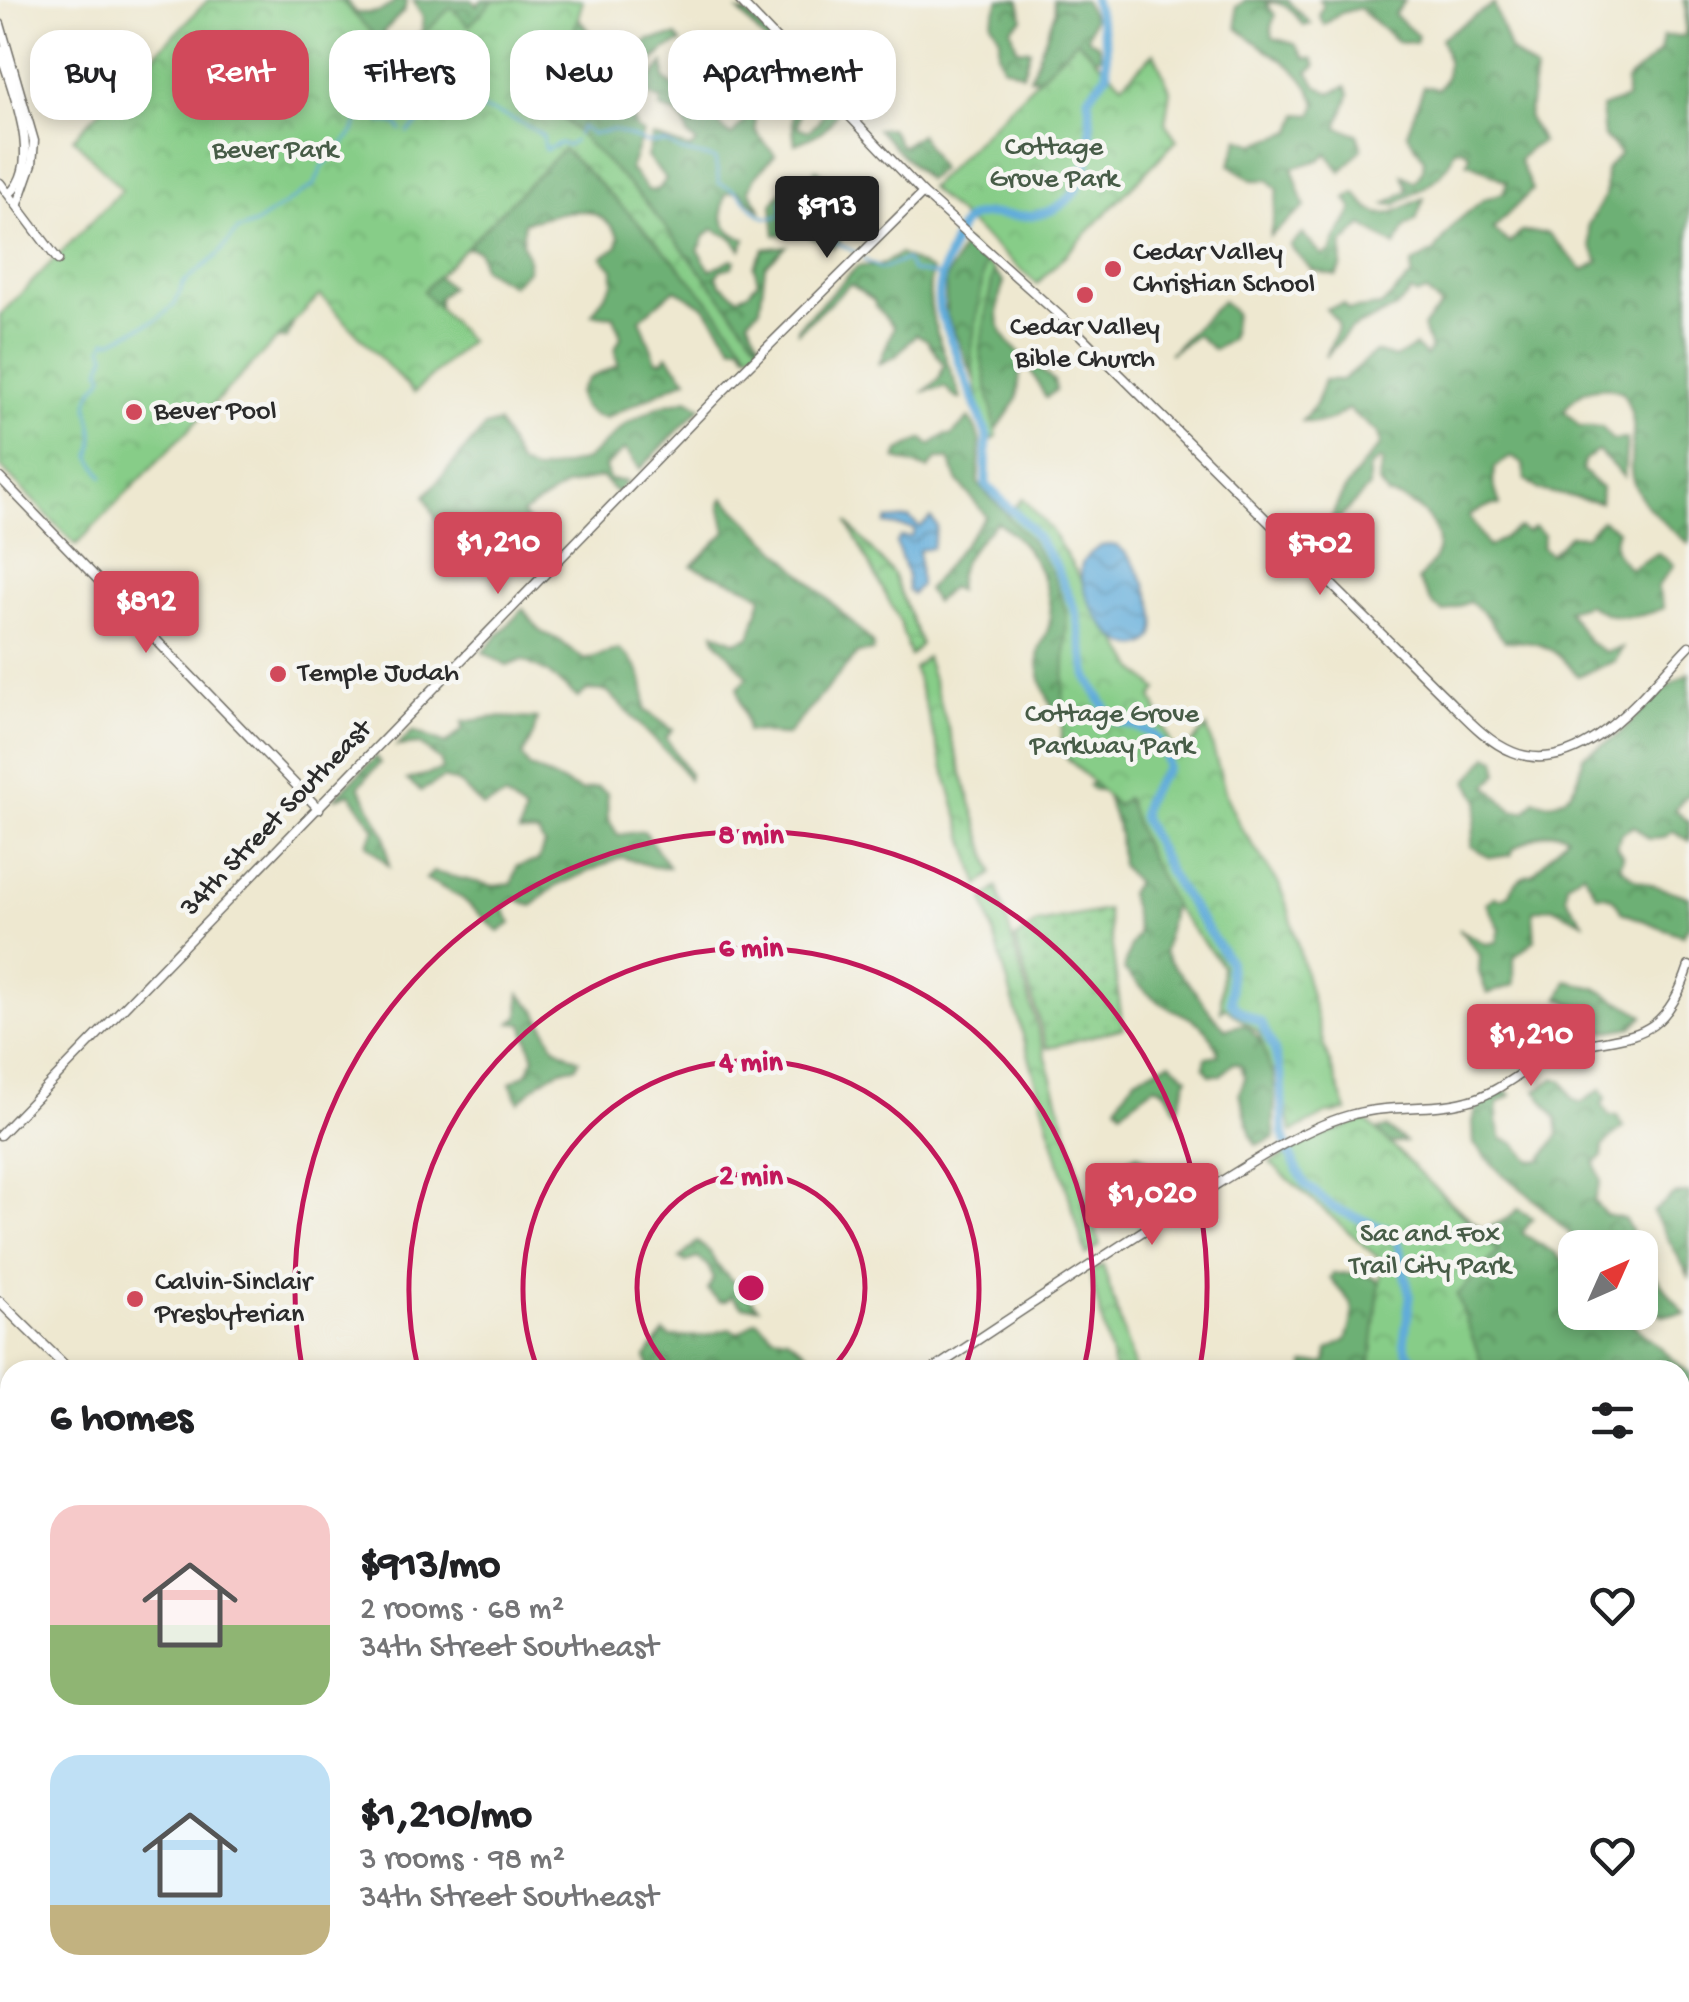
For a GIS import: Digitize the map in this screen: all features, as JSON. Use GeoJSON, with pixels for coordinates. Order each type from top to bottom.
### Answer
{"type":"FeatureCollection","features":[{"type":"Feature","properties":{"kind":"main road"},"geometry":{"type":"LineString","coordinates":[[0,1302],[58,1360]]}},
{"type":"Feature","properties":{"kind":"street"},"geometry":{"type":"LineString","coordinates":[[740,0],[924,193],[1081,336],[1441,693],[1503,747],[1525,756],[1544,757],[1584,746],[1612,725],[1689,646]]}},
{"type":"Feature","properties":{"kind":"street"},"geometry":{"type":"LineString","coordinates":[[0,24],[34,141],[32,164],[18,204]]}},
{"type":"Feature","properties":{"kind":"street"},"geometry":{"type":"LineString","coordinates":[[0,50],[26,150],[19,180],[10,194]]}},
{"type":"Feature","properties":{"kind":"street"},"geometry":{"type":"LineString","coordinates":[[0,183],[58,260]]}},
{"type":"Feature","properties":{"kind":"street","name":"34th Street Southeast"},"geometry":{"type":"LineString","coordinates":[[0,1135],[726,389],[924,193]]}},
{"type":"Feature","properties":{"kind":"street"},"geometry":{"type":"LineString","coordinates":[[0,478],[318,809]]}},
{"type":"Feature","properties":{"kind":"street"},"geometry":{"type":"LineString","coordinates":[[947,1360],[1094,1262],[1310,1133],[1354,1114],[1434,1108],[1468,1101],[1563,1052],[1636,1036],[1668,1011],[1689,966]]}},
{"type":"Feature","properties":{"kind":"green space","name":"Bever Park"},"geometry":{"type":"Polygon","coordinates":[[[208,0],[340,0],[369,30],[329,30],[329,120],[490,120],[490,30],[428,30],[451,7],[469,26],[494,0],[583,0],[574,30],[510,30],[510,120],[565,120],[643,199],[760,346],[750,353],[661,247],[563,149],[423,291],[469,341],[414,393],[320,295],[76,545],[0,466],[0,315],[122,190],[73,138],[91,120],[152,120],[152,57],[172,37],[172,120],[309,120],[309,30],[179,30],[208,0]]]}},
{"type":"Feature","properties":{"kind":"green space"},"geometry":{"type":"Polygon","coordinates":[[[337,0],[346,0],[356,13],[372,13],[395,0],[407,0],[404,11],[385,30],[331,30],[337,0]]]}},
{"type":"Feature","properties":{"kind":"green space"},"geometry":{"type":"Polygon","coordinates":[[[413,0],[472,0],[477,5],[482,0],[571,0],[588,30],[510,30],[510,120],[634,120],[636,129],[643,133],[630,169],[649,191],[659,189],[666,179],[647,157],[653,136],[690,149],[697,143],[688,136],[681,120],[717,120],[731,136],[745,120],[755,120],[756,132],[775,155],[749,190],[762,212],[739,191],[726,193],[724,221],[731,231],[745,239],[741,249],[732,238],[713,229],[698,251],[710,270],[735,261],[717,276],[720,284],[738,297],[748,293],[758,281],[754,266],[764,249],[786,246],[765,266],[760,308],[748,319],[760,342],[747,353],[741,345],[733,346],[705,307],[675,289],[640,319],[656,360],[663,361],[667,355],[687,379],[606,418],[583,407],[578,392],[588,379],[618,365],[615,349],[621,337],[614,316],[592,314],[613,283],[613,269],[602,257],[617,247],[619,236],[599,216],[588,212],[564,212],[524,222],[522,243],[528,270],[512,285],[482,268],[479,251],[453,249],[432,272],[450,287],[439,297],[438,318],[321,290],[301,304],[287,338],[269,340],[329,40],[329,120],[490,120],[490,30],[423,30],[423,17],[413,0]]]}},
{"type":"Feature","properties":{"kind":"green space"},"geometry":{"type":"Polygon","coordinates":[[[999,0],[1019,0],[1023,19],[1011,28],[1017,49],[1030,50],[1023,74],[1003,66],[998,52],[1000,37],[991,22],[999,0]]]}},
{"type":"Feature","properties":{"kind":"green space"},"geometry":{"type":"Polygon","coordinates":[[[1053,0],[1084,0],[1093,18],[1087,38],[1098,44],[1101,56],[1041,79],[1030,78],[1055,12],[1053,0]]]}},
{"type":"Feature","properties":{"kind":"green space"},"geometry":{"type":"Polygon","coordinates":[[[1246,0],[1287,0],[1311,24],[1303,26],[1284,5],[1266,3],[1275,15],[1273,38],[1295,44],[1305,58],[1313,59],[1316,66],[1308,72],[1317,86],[1330,93],[1346,86],[1350,94],[1337,127],[1357,134],[1362,148],[1341,172],[1327,153],[1320,160],[1292,168],[1305,207],[1270,236],[1278,190],[1269,180],[1252,180],[1230,165],[1239,138],[1256,144],[1293,131],[1299,114],[1312,115],[1317,104],[1293,69],[1237,28],[1236,7],[1246,0]]]}},
{"type":"Feature","properties":{"kind":"green space"},"geometry":{"type":"Polygon","coordinates":[[[1319,0],[1405,0],[1394,15],[1418,36],[1415,43],[1397,41],[1359,8],[1341,13],[1324,25],[1319,0]]]}},
{"type":"Feature","properties":{"kind":"green space"},"geometry":{"type":"Polygon","coordinates":[[[1683,0],[1689,0],[1689,544],[1653,512],[1638,492],[1631,470],[1632,415],[1623,392],[1605,388],[1583,392],[1564,410],[1580,427],[1602,427],[1612,440],[1627,439],[1624,477],[1598,451],[1584,460],[1582,470],[1601,488],[1600,503],[1539,490],[1525,479],[1523,464],[1511,457],[1495,467],[1493,483],[1500,505],[1469,515],[1488,547],[1519,528],[1527,532],[1534,527],[1544,535],[1542,547],[1550,554],[1570,535],[1585,536],[1602,520],[1617,530],[1616,551],[1630,569],[1658,553],[1674,565],[1657,587],[1664,608],[1626,617],[1607,614],[1588,604],[1567,610],[1589,642],[1605,652],[1622,648],[1615,661],[1578,676],[1547,648],[1505,641],[1469,602],[1444,612],[1433,605],[1418,580],[1434,560],[1437,536],[1419,509],[1388,495],[1378,482],[1383,461],[1378,460],[1369,469],[1369,487],[1328,530],[1348,484],[1380,446],[1378,433],[1348,409],[1326,421],[1302,421],[1316,404],[1324,380],[1342,380],[1375,352],[1395,358],[1415,346],[1426,356],[1430,349],[1423,327],[1441,306],[1427,292],[1411,292],[1396,308],[1351,329],[1325,357],[1338,329],[1337,321],[1326,309],[1343,304],[1348,310],[1381,306],[1411,277],[1412,264],[1435,251],[1455,223],[1484,199],[1503,193],[1507,182],[1467,163],[1470,155],[1463,148],[1454,150],[1445,169],[1431,183],[1396,205],[1386,204],[1408,190],[1403,175],[1415,182],[1423,169],[1424,159],[1407,133],[1424,86],[1438,89],[1445,76],[1447,58],[1441,38],[1494,4],[1510,50],[1535,71],[1528,118],[1542,142],[1519,160],[1532,190],[1493,229],[1509,243],[1522,232],[1548,233],[1583,270],[1599,262],[1591,246],[1588,225],[1605,196],[1606,169],[1620,153],[1604,137],[1601,108],[1626,99],[1626,81],[1660,52],[1663,36],[1685,36],[1683,0]]]}},
{"type":"Feature","properties":{"kind":"green space"},"geometry":{"type":"Polygon","coordinates":[[[739,12],[747,14],[763,30],[755,30],[739,12]]]}},
{"type":"Feature","properties":{"kind":"green space"},"geometry":{"type":"Polygon","coordinates":[[[668,37],[668,48],[648,66],[648,40],[668,37]]]}},
{"type":"Feature","properties":{"kind":"green space","name":"Cottage Grove Park"},"geometry":{"type":"Polygon","coordinates":[[[1077,40],[1122,84],[1154,53],[1170,90],[1165,123],[1177,140],[1037,284],[929,188],[1077,40]]]}},
{"type":"Feature","properties":{"kind":"green space"},"geometry":{"type":"Polygon","coordinates":[[[664,63],[668,111],[660,108],[662,101],[648,95],[649,81],[664,63]]]}},
{"type":"Feature","properties":{"kind":"green space"},"geometry":{"type":"Polygon","coordinates":[[[793,120],[799,120],[798,127],[808,131],[818,123],[832,120],[826,128],[795,144],[793,120]]]}},
{"type":"Feature","properties":{"kind":"green space"},"geometry":{"type":"Polygon","coordinates":[[[890,128],[901,147],[920,134],[940,169],[927,180],[877,129],[890,128]]]}},
{"type":"Feature","properties":{"kind":"green space"},"geometry":{"type":"Polygon","coordinates":[[[816,169],[826,177],[816,190],[835,211],[841,239],[833,247],[804,233],[775,235],[772,204],[783,190],[804,187],[816,169]]]}},
{"type":"Feature","properties":{"kind":"green space"},"geometry":{"type":"Polygon","coordinates":[[[1355,193],[1366,206],[1381,214],[1395,212],[1424,198],[1416,220],[1406,226],[1395,246],[1363,225],[1343,244],[1341,268],[1336,276],[1311,269],[1290,246],[1303,234],[1322,256],[1331,252],[1353,209],[1346,199],[1355,193]]]}},
{"type":"Feature","properties":{"kind":"green space"},"geometry":{"type":"Polygon","coordinates":[[[965,242],[1004,282],[998,317],[1007,340],[1054,381],[1056,390],[1046,398],[1029,367],[1021,364],[1017,400],[992,436],[984,400],[946,314],[945,281],[965,242]]]}},
{"type":"Feature","properties":{"kind":"green space"},"geometry":{"type":"Polygon","coordinates":[[[900,254],[932,271],[933,319],[961,399],[945,387],[925,391],[939,379],[944,365],[927,340],[916,334],[896,356],[879,364],[894,327],[874,300],[850,284],[798,332],[798,327],[858,266],[879,266],[900,254]]]}},
{"type":"Feature","properties":{"kind":"green space"},"geometry":{"type":"Polygon","coordinates":[[[985,262],[994,270],[980,350],[997,436],[985,446],[971,353],[985,262]]]}},
{"type":"Feature","properties":{"kind":"green space"},"geometry":{"type":"Polygon","coordinates":[[[1222,301],[1235,313],[1231,339],[1214,350],[1197,335],[1169,354],[1222,301]]]}},
{"type":"Feature","properties":{"kind":"green space"},"geometry":{"type":"Polygon","coordinates":[[[688,399],[701,407],[640,469],[625,449],[605,467],[609,480],[627,481],[617,493],[601,477],[566,486],[522,514],[537,532],[534,539],[515,526],[497,528],[496,542],[485,558],[452,552],[425,496],[485,427],[498,423],[519,464],[535,472],[586,460],[627,423],[660,406],[688,399]]]}},
{"type":"Feature","properties":{"kind":"green space"},"geometry":{"type":"Polygon","coordinates":[[[969,418],[980,442],[978,483],[1032,539],[1057,582],[1069,627],[1074,724],[1055,711],[1044,690],[1038,658],[1050,621],[1047,592],[1037,564],[1009,531],[997,522],[975,545],[960,571],[958,591],[951,587],[935,602],[927,590],[986,516],[957,480],[949,459],[937,459],[928,469],[896,459],[899,451],[923,439],[930,445],[945,435],[951,436],[969,418]]]}},
{"type":"Feature","properties":{"kind":"green space"},"geometry":{"type":"Polygon","coordinates":[[[724,498],[873,643],[873,651],[858,653],[787,735],[747,731],[738,688],[748,677],[716,640],[714,632],[736,642],[750,637],[762,597],[692,566],[726,532],[720,504],[724,498]]]}},
{"type":"Feature","properties":{"kind":"green space","name":"Cottage Grove Parkway Park"},"geometry":{"type":"Polygon","coordinates":[[[1023,498],[1051,530],[1136,670],[1158,690],[1152,697],[1177,759],[1207,727],[1227,798],[1240,826],[1279,884],[1289,911],[1325,1050],[1347,1111],[1327,1114],[1292,1132],[1276,1069],[1271,1072],[1259,1033],[1225,1007],[1221,1011],[1222,965],[1176,910],[1144,846],[1126,798],[1117,806],[1061,752],[1067,613],[1052,573],[1029,539],[1007,516],[1023,498]]]}},
{"type":"Feature","properties":{"kind":"green space"},"geometry":{"type":"Polygon","coordinates":[[[847,522],[893,574],[921,644],[910,656],[899,620],[847,522]]]}},
{"type":"Feature","properties":{"kind":"green space"},"geometry":{"type":"Polygon","coordinates":[[[523,609],[541,632],[585,660],[619,649],[632,661],[641,675],[645,710],[673,730],[666,738],[689,773],[688,779],[607,691],[587,690],[578,698],[547,672],[522,660],[507,666],[483,652],[523,609]]]}},
{"type":"Feature","properties":{"kind":"green space"},"geometry":{"type":"Polygon","coordinates":[[[926,657],[993,873],[979,886],[914,669],[926,657]]]}},
{"type":"Feature","properties":{"kind":"green space"},"geometry":{"type":"Polygon","coordinates":[[[1689,673],[1689,793],[1675,810],[1689,822],[1689,841],[1674,831],[1663,838],[1649,839],[1634,826],[1622,833],[1616,846],[1623,857],[1620,866],[1634,879],[1689,897],[1689,925],[1683,936],[1621,912],[1612,898],[1597,895],[1583,872],[1567,883],[1566,897],[1583,922],[1552,907],[1533,911],[1535,940],[1514,957],[1514,985],[1487,994],[1479,972],[1480,955],[1459,929],[1486,944],[1497,942],[1500,929],[1486,903],[1510,894],[1518,880],[1533,874],[1567,836],[1547,833],[1514,848],[1511,855],[1490,858],[1471,846],[1479,801],[1468,781],[1488,756],[1497,759],[1498,773],[1487,786],[1513,811],[1526,811],[1535,800],[1555,802],[1575,785],[1583,756],[1617,736],[1663,689],[1689,673]]]}},
{"type":"Feature","properties":{"kind":"green space"},"geometry":{"type":"Polygon","coordinates":[[[496,717],[537,719],[522,756],[529,767],[581,791],[597,787],[607,793],[608,819],[618,835],[644,831],[669,867],[654,867],[621,857],[554,887],[532,906],[514,898],[503,909],[512,923],[499,932],[463,899],[426,879],[433,872],[494,886],[512,884],[517,866],[538,861],[544,845],[538,833],[519,833],[525,812],[505,797],[483,807],[460,784],[444,778],[421,791],[407,780],[442,770],[441,761],[420,744],[397,746],[413,731],[446,744],[463,729],[462,722],[496,717]]]}},
{"type":"Feature","properties":{"kind":"green space"},"geometry":{"type":"Polygon","coordinates":[[[376,757],[380,763],[359,786],[385,835],[389,866],[367,844],[375,829],[350,793],[334,799],[376,757]]]}},
{"type":"Feature","properties":{"kind":"green space"},"geometry":{"type":"Polygon","coordinates":[[[1100,777],[1115,794],[1138,807],[1174,897],[1164,952],[1167,958],[1221,1025],[1226,1029],[1243,1024],[1258,1038],[1268,1056],[1275,1086],[1275,1138],[1256,1145],[1253,1139],[1239,1094],[1245,1078],[1240,1065],[1233,1063],[1221,1075],[1210,1075],[1204,1067],[1206,1057],[1219,1055],[1209,1034],[1196,1021],[1151,996],[1124,970],[1138,933],[1129,893],[1136,883],[1121,865],[1119,833],[1105,792],[1088,785],[1100,777]]]}},
{"type":"Feature","properties":{"kind":"green space"},"geometry":{"type":"Polygon","coordinates":[[[997,887],[1100,1245],[1086,1255],[984,900],[997,887]]]}},
{"type":"Feature","properties":{"kind":"green space"},"geometry":{"type":"Polygon","coordinates":[[[1107,910],[1123,1028],[1047,1048],[1015,939],[1037,923],[1107,910]]]}},
{"type":"Feature","properties":{"kind":"green space"},"geometry":{"type":"Polygon","coordinates":[[[1567,981],[1595,988],[1644,1015],[1632,1027],[1604,1032],[1592,1013],[1559,998],[1567,981]]]}},
{"type":"Feature","properties":{"kind":"green space"},"geometry":{"type":"Polygon","coordinates":[[[520,994],[536,1010],[555,1047],[579,1060],[576,1067],[544,1079],[519,1102],[510,1083],[527,1073],[534,1058],[523,1024],[511,1023],[519,1017],[520,994]]]}},
{"type":"Feature","properties":{"kind":"green space"},"geometry":{"type":"Polygon","coordinates":[[[1170,1062],[1188,1077],[1177,1111],[1166,1091],[1155,1086],[1121,1111],[1117,1104],[1135,1078],[1170,1062]]]}},
{"type":"Feature","properties":{"kind":"green space"},"geometry":{"type":"Polygon","coordinates":[[[1555,1078],[1563,1081],[1573,1099],[1581,1103],[1601,1089],[1606,1098],[1602,1103],[1609,1116],[1617,1116],[1623,1127],[1603,1146],[1602,1157],[1595,1163],[1601,1181],[1594,1201],[1606,1215],[1625,1219],[1631,1230],[1566,1230],[1474,1144],[1477,1105],[1506,1090],[1511,1095],[1498,1103],[1502,1139],[1514,1143],[1531,1161],[1541,1160],[1559,1134],[1557,1119],[1536,1090],[1555,1078]]]}},
{"type":"Feature","properties":{"kind":"green space","name":"Sac and Fox Trail City Park"},"geometry":{"type":"Polygon","coordinates":[[[1366,1120],[1499,1251],[1457,1295],[1480,1360],[1371,1360],[1382,1261],[1270,1163],[1318,1137],[1366,1120]]]}},
{"type":"Feature","properties":{"kind":"green space"},"geometry":{"type":"Polygon","coordinates":[[[1387,1128],[1405,1142],[1392,1143],[1391,1149],[1483,1230],[1509,1218],[1518,1209],[1533,1218],[1522,1233],[1558,1256],[1558,1330],[1640,1330],[1674,1360],[1435,1360],[1374,1131],[1387,1128]]]}},
{"type":"Feature","properties":{"kind":"green space"},"geometry":{"type":"Polygon","coordinates":[[[1137,1154],[1153,1164],[1162,1177],[1136,1205],[1120,1184],[1118,1172],[1137,1154]]]}},
{"type":"Feature","properties":{"kind":"green space"},"geometry":{"type":"Polygon","coordinates":[[[1689,1193],[1689,1276],[1653,1212],[1673,1195],[1689,1193]]]}},
{"type":"Feature","properties":{"kind":"green space"},"geometry":{"type":"Polygon","coordinates":[[[697,1242],[758,1307],[743,1307],[731,1296],[719,1301],[708,1290],[713,1278],[708,1265],[697,1258],[686,1262],[680,1258],[697,1242]]]}},
{"type":"Feature","properties":{"kind":"green space"},"geometry":{"type":"Polygon","coordinates":[[[1103,1265],[1132,1360],[1112,1360],[1090,1273],[1103,1265]]]}},
{"type":"Feature","properties":{"kind":"green space"},"geometry":{"type":"Polygon","coordinates":[[[1357,1273],[1374,1278],[1387,1291],[1402,1360],[1326,1360],[1328,1350],[1346,1340],[1353,1310],[1330,1278],[1333,1274],[1357,1273]]]}},
{"type":"Feature","properties":{"kind":"green space"},"geometry":{"type":"Polygon","coordinates":[[[1658,1279],[1685,1314],[1658,1312],[1658,1279]]]}},
{"type":"Feature","properties":{"kind":"green space"},"geometry":{"type":"Polygon","coordinates":[[[756,1320],[773,1335],[787,1337],[818,1360],[790,1360],[769,1354],[759,1360],[646,1357],[664,1332],[670,1337],[704,1336],[729,1329],[739,1333],[756,1320]]]}},
{"type":"Feature","properties":{"kind":"water"},"geometry":{"type":"Polygon","coordinates":[[[909,518],[920,527],[931,518],[937,526],[932,548],[919,550],[920,585],[912,594],[896,543],[900,537],[912,537],[915,529],[885,524],[887,520],[909,518]]]}},
{"type":"Feature","properties":{"kind":"water"},"geometry":{"type":"Polygon","coordinates":[[[1114,545],[1124,552],[1142,577],[1156,625],[1153,638],[1144,645],[1132,646],[1121,641],[1092,606],[1081,568],[1088,555],[1101,546],[1114,545]]]}},
{"type":"Feature","properties":{"kind":"waterway"},"geometry":{"type":"LineString","coordinates":[[1094,0],[1106,44],[1107,74],[1088,97],[1090,140],[1082,178],[1073,194],[1041,214],[981,215],[966,221],[943,273],[940,311],[987,435],[986,485],[1029,527],[1055,564],[1076,613],[1088,678],[1111,718],[1150,732],[1161,744],[1167,767],[1146,798],[1143,819],[1174,881],[1229,961],[1231,1002],[1261,1023],[1274,1049],[1281,1079],[1283,1132],[1290,1155],[1305,1184],[1334,1208],[1389,1231],[1397,1239],[1410,1297],[1404,1342],[1414,1360]]}},
{"type":"Feature","properties":{"kind":"waterway"},"geometry":{"type":"LineString","coordinates":[[408,132],[448,97],[526,126],[543,136],[545,150],[574,141]]}},
{"type":"Feature","properties":{"kind":"waterway"},"geometry":{"type":"LineString","coordinates":[[103,477],[90,456],[94,438],[88,403],[104,375],[101,370],[106,340],[158,319],[175,304],[184,282],[217,256],[237,231],[255,224],[314,185],[323,166],[353,133],[363,109],[382,122],[397,124],[401,130]]}},
{"type":"Feature","properties":{"kind":"waterway"},"geometry":{"type":"LineString","coordinates":[[577,135],[581,127],[592,134],[613,130],[647,143],[666,143],[715,159],[719,183],[735,191],[761,216],[783,214],[782,202],[791,199],[800,216],[812,221],[820,234],[857,253]]}},
{"type":"Feature","properties":{"kind":"waterway"},"geometry":{"type":"LineString","coordinates":[[863,259],[881,269],[906,260],[912,271],[940,276]]}},
{"type":"Feature","properties":{"kind":"place","name":"Cedar Valley Christian School"},"geometry":{"type":"Point","coordinates":[1113,269]}},
{"type":"Feature","properties":{"kind":"place","name":"Cedar Valley Bible Church"},"geometry":{"type":"Point","coordinates":[1085,295]}},
{"type":"Feature","properties":{"kind":"place","name":"Bever Pool"},"geometry":{"type":"Point","coordinates":[134,412]}},
{"type":"Feature","properties":{"kind":"place","name":"Temple Judah"},"geometry":{"type":"Point","coordinates":[278,674]}},
{"type":"Feature","properties":{"kind":"place","name":"Calvin-Sinclair Presbyterian"},"geometry":{"type":"Point","coordinates":[135,1299]}}]}
